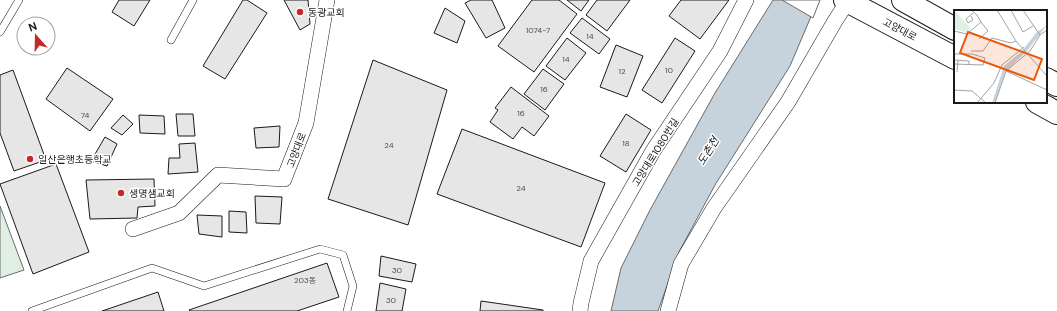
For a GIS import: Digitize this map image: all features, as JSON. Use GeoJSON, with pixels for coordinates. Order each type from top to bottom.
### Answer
{"type":"FeatureCollection","features":[{"type":"Feature","properties":{"kind":"main road"},"geometry":{"type":"LineString","coordinates":[[904,0],[954,27]]}},
{"type":"Feature","properties":{"kind":"main road","name":"고양대로"},"geometry":{"type":"LineString","coordinates":[[847,1],[954,57]]}},
{"type":"Feature","properties":{"kind":"main road"},"geometry":{"type":"LineString","coordinates":[[1047,80],[1057,85]]}},
{"type":"Feature","properties":{"kind":"main road"},"geometry":{"type":"LineString","coordinates":[[1039,103],[1057,113]]}},
{"type":"Feature","properties":{"kind":"street","name":"고양대로"},"geometry":{"type":"LineString","coordinates":[[133,229],[180,213],[218,175],[284,179],[306,123],[327,0]]}},
{"type":"Feature","properties":{"kind":"street","name":"고양대로1080번길"},"geometry":{"type":"LineString","coordinates":[[580,311],[591,261],[653,151],[720,51],[746,0]]}},
{"type":"Feature","properties":{"kind":"street"},"geometry":{"type":"LineString","coordinates":[[668,311],[681,264],[714,208],[788,102],[847,1]]}},
{"type":"Feature","properties":{"kind":"lane"},"geometry":{"type":"LineString","coordinates":[[0,32],[19,0]]}},
{"type":"Feature","properties":{"kind":"lane"},"geometry":{"type":"LineString","coordinates":[[171,40],[193,0]]}},
{"type":"Feature","properties":{"kind":"lane"},"geometry":{"type":"LineString","coordinates":[[32,311],[152,268],[204,286],[320,249],[343,255],[353,286],[347,311]]}},
{"type":"Feature","properties":{"kind":"green space"},"geometry":{"type":"Polygon","coordinates":[[[0,206],[24,270],[0,278],[0,206]]]}},
{"type":"Feature","properties":{"kind":"water","name":"도촌천"},"geometry":{"type":"Polygon","coordinates":[[[773,0],[818,0],[790,66],[715,185],[679,252],[658,311],[611,311],[621,268],[650,210],[715,93],[773,0]]]}},
{"type":"Feature","properties":{"kind":"pier"},"geometry":{"type":"Polygon","coordinates":[[[782,0],[820,0],[813,18],[782,0]]]}},
{"type":"Feature","properties":{"kind":"building"},"geometry":{"type":"Polygon","coordinates":[[[119,0],[150,0],[134,26],[112,12],[119,0]]]}},
{"type":"Feature","properties":{"kind":"building"},"geometry":{"type":"Polygon","coordinates":[[[243,0],[247,0],[267,13],[225,79],[203,66],[243,0]]]}},
{"type":"Feature","properties":{"kind":"building","name":"동광교회"},"geometry":{"type":"Polygon","coordinates":[[[284,0],[308,0],[310,24],[300,30],[284,0]]]}},
{"type":"Feature","properties":{"kind":"building"},"geometry":{"type":"Polygon","coordinates":[[[471,0],[492,0],[505,28],[486,38],[465,3],[471,0]]]}},
{"type":"Feature","properties":{"kind":"building"},"geometry":{"type":"Polygon","coordinates":[[[532,0],[559,0],[577,14],[534,72],[498,46],[532,0]]]}},
{"type":"Feature","properties":{"kind":"building"},"geometry":{"type":"Polygon","coordinates":[[[567,0],[589,0],[581,11],[567,0]]]}},
{"type":"Feature","properties":{"kind":"building"},"geometry":{"type":"Polygon","coordinates":[[[597,0],[630,0],[607,31],[586,15],[597,0]]]}},
{"type":"Feature","properties":{"kind":"building"},"geometry":{"type":"Polygon","coordinates":[[[681,0],[729,0],[700,39],[669,16],[681,0]]]}},
{"type":"Feature","properties":{"kind":"building"},"geometry":{"type":"Polygon","coordinates":[[[445,8],[465,21],[457,43],[434,33],[445,8]]]}},
{"type":"Feature","properties":{"kind":"building"},"geometry":{"type":"Polygon","coordinates":[[[582,18],[610,39],[599,54],[570,33],[582,18]]]}},
{"type":"Feature","properties":{"kind":"building"},"geometry":{"type":"Polygon","coordinates":[[[567,38],[586,53],[565,80],[546,66],[567,38]]]}},
{"type":"Feature","properties":{"kind":"building"},"geometry":{"type":"Polygon","coordinates":[[[675,38],[695,51],[662,103],[642,90],[675,38]]]}},
{"type":"Feature","properties":{"kind":"building"},"geometry":{"type":"Polygon","coordinates":[[[616,45],[643,56],[627,97],[600,87],[616,45]]]}},
{"type":"Feature","properties":{"kind":"building"},"geometry":{"type":"Polygon","coordinates":[[[373,60],[447,90],[408,225],[328,199],[373,60]]]}},
{"type":"Feature","properties":{"kind":"building"},"geometry":{"type":"Polygon","coordinates":[[[67,68],[113,99],[90,131],[46,99],[67,68]]]}},
{"type":"Feature","properties":{"kind":"building"},"geometry":{"type":"Polygon","coordinates":[[[543,69],[564,84],[545,110],[524,94],[543,69]]]}},
{"type":"Feature","properties":{"kind":"building"},"geometry":{"type":"Polygon","coordinates":[[[13,70],[46,160],[14,171],[0,133],[0,75],[13,70]]]}},
{"type":"Feature","properties":{"kind":"building"},"geometry":{"type":"Polygon","coordinates":[[[511,87],[549,116],[534,136],[522,127],[513,139],[490,122],[498,110],[495,108],[511,87]]]}},
{"type":"Feature","properties":{"kind":"building"},"geometry":{"type":"Polygon","coordinates":[[[176,114],[193,114],[195,136],[178,136],[176,114]]]}},
{"type":"Feature","properties":{"kind":"building"},"geometry":{"type":"Polygon","coordinates":[[[626,114],[651,130],[626,172],[600,156],[626,114]]]}},
{"type":"Feature","properties":{"kind":"building"},"geometry":{"type":"Polygon","coordinates":[[[123,115],[133,124],[122,135],[111,128],[123,115]]]}},
{"type":"Feature","properties":{"kind":"building"},"geometry":{"type":"Polygon","coordinates":[[[139,115],[164,116],[165,134],[140,133],[139,115]]]}},
{"type":"Feature","properties":{"kind":"building"},"geometry":{"type":"Polygon","coordinates":[[[280,126],[279,147],[256,148],[254,128],[280,126]]]}},
{"type":"Feature","properties":{"kind":"building"},"geometry":{"type":"Polygon","coordinates":[[[462,129],[605,183],[581,247],[437,194],[462,129]]]}},
{"type":"Feature","properties":{"kind":"building"},"geometry":{"type":"Polygon","coordinates":[[[105,137],[117,144],[107,166],[91,161],[105,137]]]}},
{"type":"Feature","properties":{"kind":"building"},"geometry":{"type":"Polygon","coordinates":[[[195,143],[198,172],[168,174],[169,158],[180,158],[179,144],[195,143]]]}},
{"type":"Feature","properties":{"kind":"building"},"geometry":{"type":"Polygon","coordinates":[[[56,164],[89,252],[33,274],[0,184],[56,164]]]}},
{"type":"Feature","properties":{"kind":"building","name":"생명샘교회"},"geometry":{"type":"Polygon","coordinates":[[[154,179],[155,206],[138,207],[137,218],[90,219],[86,180],[154,179]]]}},
{"type":"Feature","properties":{"kind":"building"},"geometry":{"type":"Polygon","coordinates":[[[255,196],[282,197],[280,224],[256,223],[255,196]]]}},
{"type":"Feature","properties":{"kind":"building"},"geometry":{"type":"Polygon","coordinates":[[[229,211],[246,212],[247,233],[229,232],[229,211]]]}},
{"type":"Feature","properties":{"kind":"building"},"geometry":{"type":"Polygon","coordinates":[[[197,215],[222,216],[222,237],[199,234],[197,215]]]}},
{"type":"Feature","properties":{"kind":"building"},"geometry":{"type":"Polygon","coordinates":[[[381,256],[416,264],[412,282],[379,276],[381,256]]]}},
{"type":"Feature","properties":{"kind":"building"},"geometry":{"type":"Polygon","coordinates":[[[327,263],[339,297],[297,311],[189,310],[327,263]]]}},
{"type":"Feature","properties":{"kind":"building"},"geometry":{"type":"Polygon","coordinates":[[[380,283],[406,289],[402,311],[376,311],[380,283]]]}},
{"type":"Feature","properties":{"kind":"building"},"geometry":{"type":"Polygon","coordinates":[[[158,292],[164,311],[102,311],[158,292]]]}},
{"type":"Feature","properties":{"kind":"building"},"geometry":{"type":"Polygon","coordinates":[[[481,301],[543,310],[543,311],[480,311],[481,301]]]}},
{"type":"Feature","properties":{"kind":"place","name":"동광교회"},"geometry":{"type":"Point","coordinates":[300,12]}},
{"type":"Feature","properties":{"kind":"place","name":"일산은행초등학교"},"geometry":{"type":"Point","coordinates":[30,159]}},
{"type":"Feature","properties":{"kind":"place","name":"생명샘교회"},"geometry":{"type":"Point","coordinates":[121,193]}}]}
